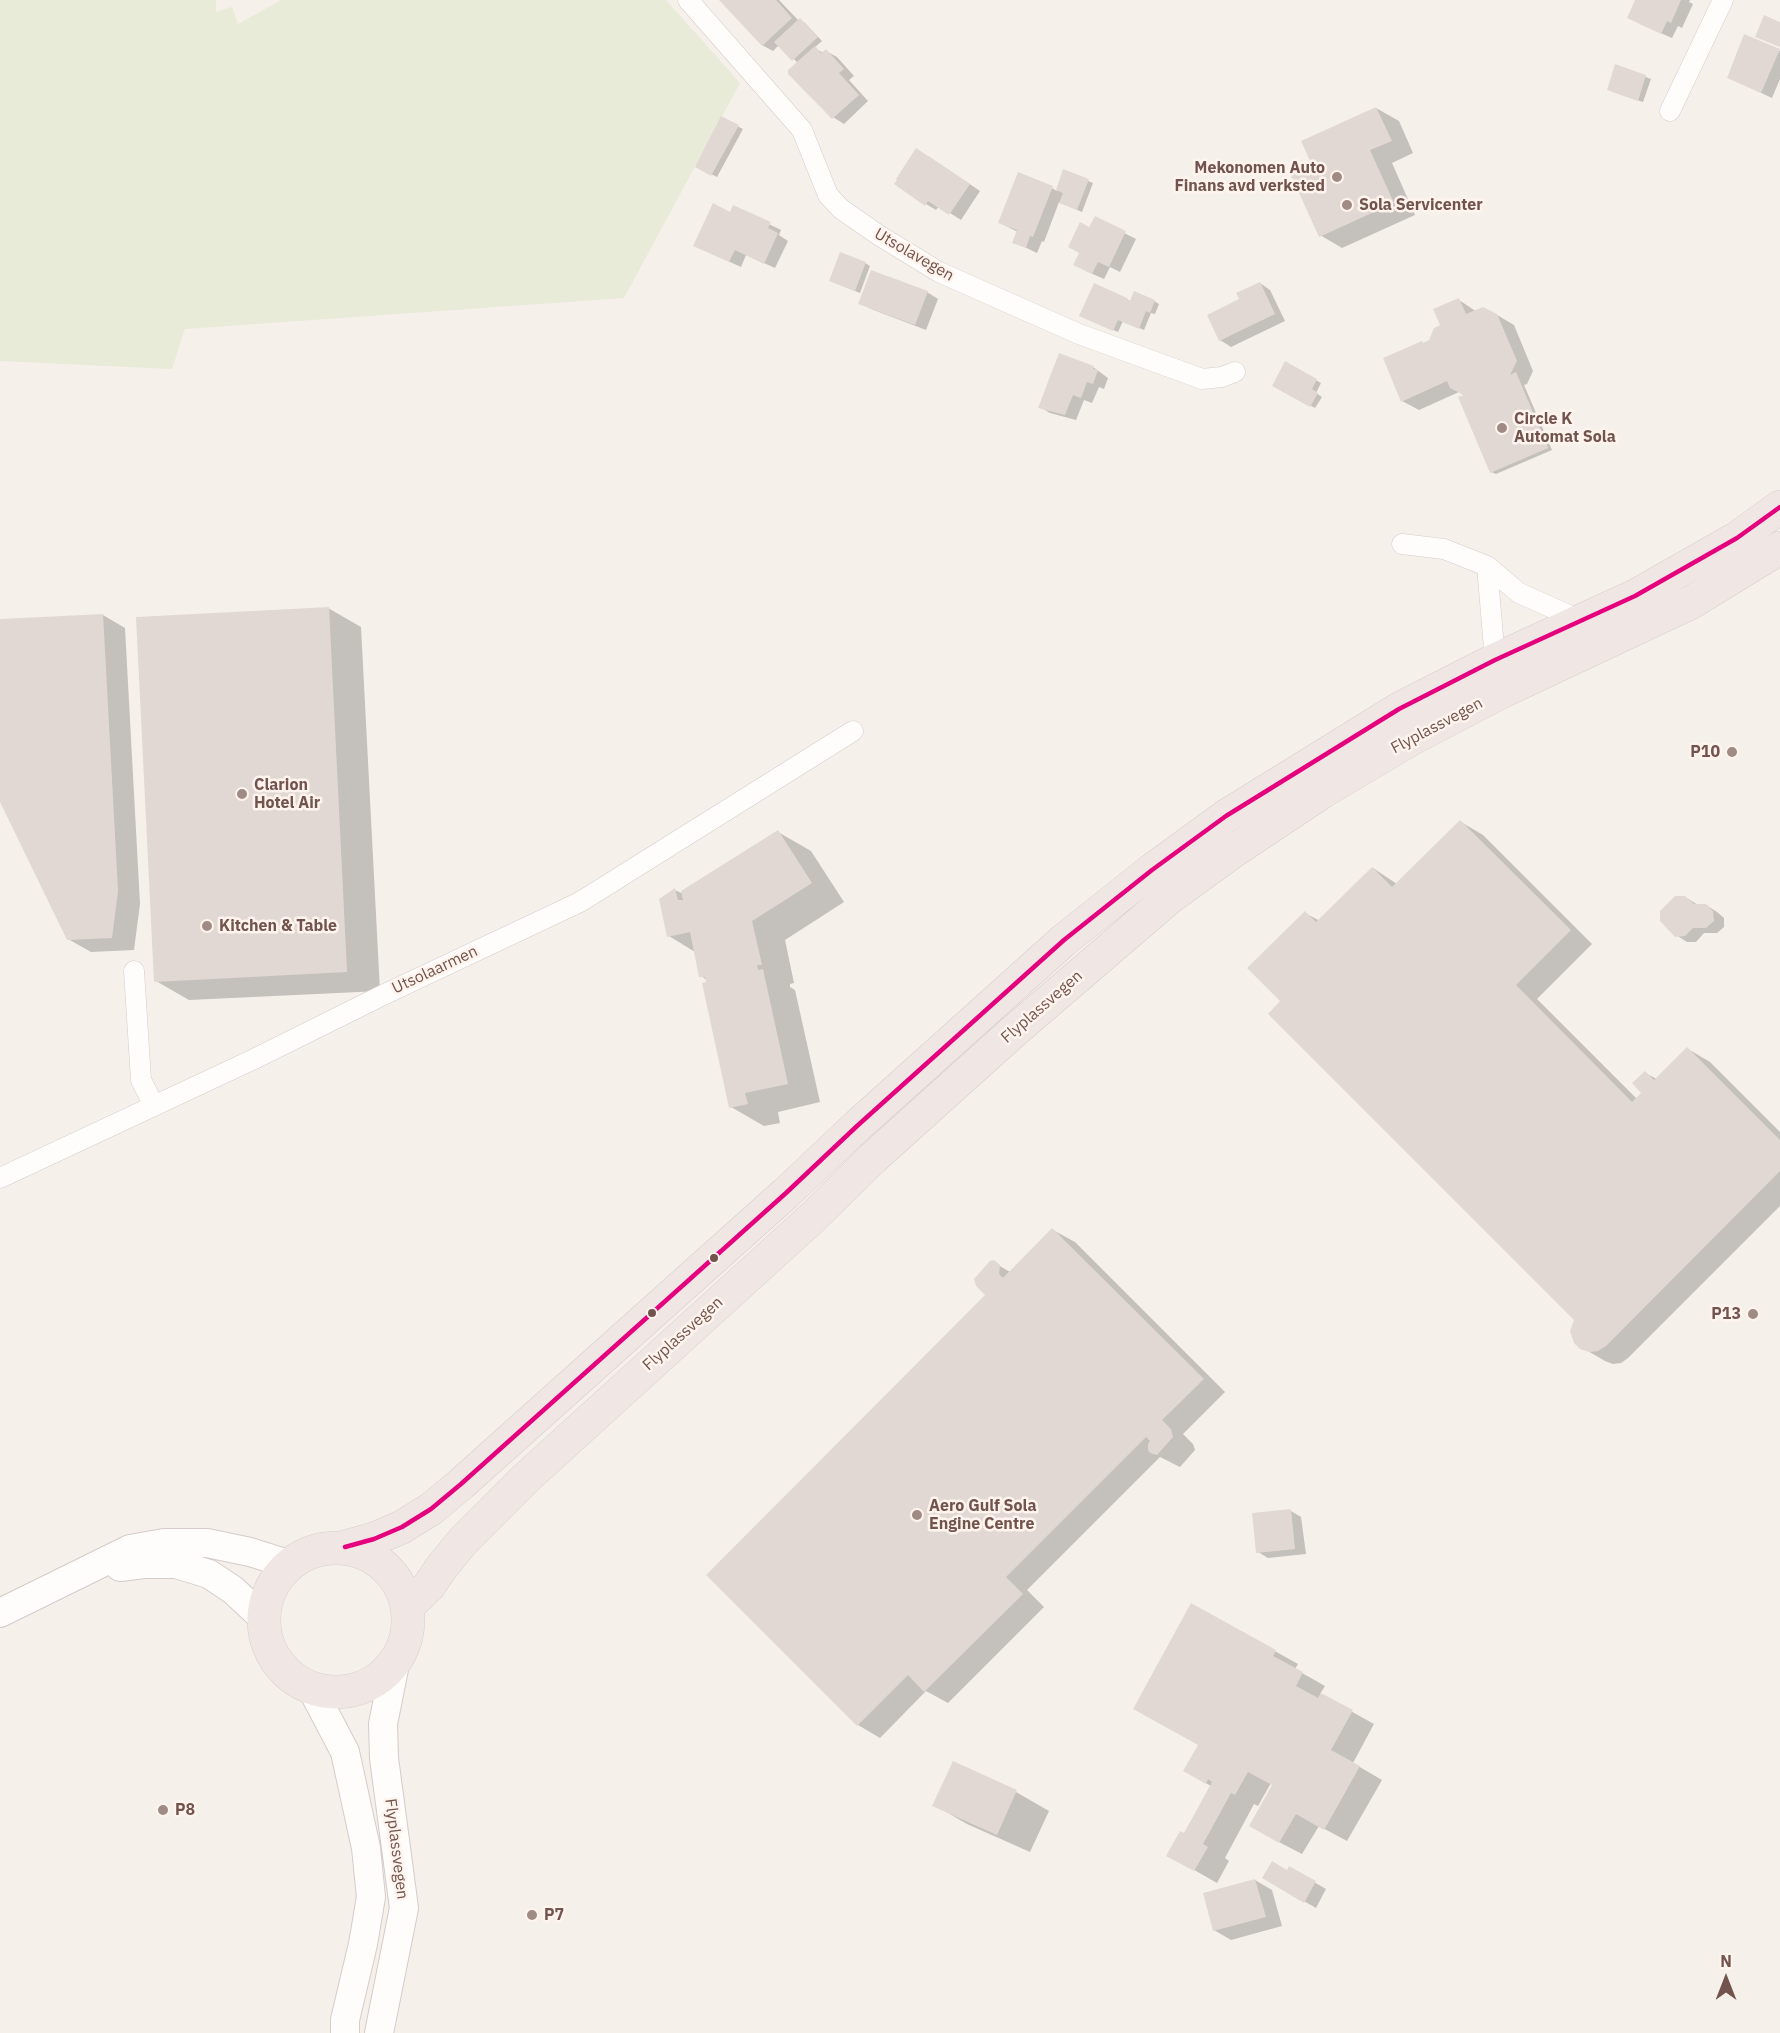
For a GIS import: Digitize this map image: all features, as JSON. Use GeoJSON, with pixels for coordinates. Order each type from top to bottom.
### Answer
{"type":"FeatureCollection","features":[{"type":"Feature","properties":{"kind":"highway","name":"Flyplassvegen"},"geometry":{"type":"LineString","coordinates":[[345,1547],[374,1539],[402,1527],[431,1509],[786,1193],[1064,940],[1152,870],[1226,816],[1399,709],[1495,660],[1635,596],[1737,538],[1780,507]]}},
{"type":"Feature","properties":{"kind":"highway","name":"Flyplassvegen"},"geometry":{"type":"LineString","coordinates":[[408,1606],[429,1586],[463,1541],[526,1478],[812,1218],[873,1158],[1013,1032],[1169,898],[1238,848],[1322,792],[1413,738],[1503,691],[1692,602],[1780,548]]}},
{"type":"Feature","properties":{"kind":"highway"},"geometry":{"type":"LineString","coordinates":[[345,1547],[374,1557],[396,1577],[408,1606],[408,1636],[395,1664],[372,1684],[343,1693],[312,1689],[286,1673],[269,1648],[263,1618],[270,1588],[288,1564],[315,1549],[345,1547]]}},
{"type":"Feature","properties":{"kind":"street","name":"Utsolavegen"},"geometry":{"type":"LineString","coordinates":[[688,0],[802,130],[828,195],[841,208],[879,236],[939,272],[1078,334],[1202,379],[1222,377],[1235,372]]}},
{"type":"Feature","properties":{"kind":"street"},"geometry":{"type":"LineString","coordinates":[[1670,111],[1723,0]]}},
{"type":"Feature","properties":{"kind":"street"},"geometry":{"type":"LineString","coordinates":[[1402,544],[1444,549],[1487,566],[1519,592],[1582,621]]}},
{"type":"Feature","properties":{"kind":"street"},"geometry":{"type":"LineString","coordinates":[[1487,566],[1495,660]]}},
{"type":"Feature","properties":{"kind":"street","name":"Utsolaarmen"},"geometry":{"type":"LineString","coordinates":[[0,1178],[580,902],[854,731]]}},
{"type":"Feature","properties":{"kind":"street"},"geometry":{"type":"LineString","coordinates":[[134,970],[141,1080],[154,1106]]}},
{"type":"Feature","properties":{"kind":"street"},"geometry":{"type":"LineString","coordinates":[[0,1613],[130,1549],[164,1542],[207,1543],[250,1552],[288,1564]]}},
{"type":"Feature","properties":{"kind":"street"},"geometry":{"type":"LineString","coordinates":[[99,1566],[124,1568],[144,1564],[176,1564],[209,1574],[233,1590],[263,1618]]}},
{"type":"Feature","properties":{"kind":"street","name":"Flyplassvegen"},"geometry":{"type":"LineString","coordinates":[[379,2033],[404,1908],[384,1758],[383,1724],[395,1664]]}},
{"type":"Feature","properties":{"kind":"street","name":"Flyplassvegen"},"geometry":{"type":"LineString","coordinates":[[312,1689],[345,1752],[366,1848],[371,1897],[363,1944],[345,2020],[345,2033]]}},
{"type":"Feature","properties":{"kind":"green space"},"geometry":{"type":"Polygon","coordinates":[[[0,0],[216,0],[216,12],[232,7],[238,24],[281,0],[666,0],[740,83],[624,298],[185,329],[172,369],[0,361],[0,0]]]}},
{"type":"Feature","properties":{"kind":"building"},"geometry":{"type":"Polygon","coordinates":[[[719,0],[776,0],[792,18],[762,46],[719,0]]]}},
{"type":"Feature","properties":{"kind":"building"},"geometry":{"type":"Polygon","coordinates":[[[1635,0],[1681,0],[1671,23],[1667,21],[1661,34],[1627,18],[1635,0]]]}},
{"type":"Feature","properties":{"kind":"building"},"geometry":{"type":"Polygon","coordinates":[[[1764,15],[1780,22],[1780,47],[1755,37],[1764,15]]]}},
{"type":"Feature","properties":{"kind":"building"},"geometry":{"type":"Polygon","coordinates":[[[800,18],[818,37],[792,61],[774,42],[800,18]]]}},
{"type":"Feature","properties":{"kind":"building"},"geometry":{"type":"Polygon","coordinates":[[[1744,34],[1780,49],[1761,93],[1727,78],[1744,34]]]}},
{"type":"Feature","properties":{"kind":"building"},"geometry":{"type":"Polygon","coordinates":[[[815,46],[821,53],[826,49],[844,69],[839,73],[859,95],[832,119],[788,74],[788,70],[815,46]]]}},
{"type":"Feature","properties":{"kind":"building"},"geometry":{"type":"Polygon","coordinates":[[[1615,64],[1646,75],[1638,101],[1607,90],[1615,64]]]}},
{"type":"Feature","properties":{"kind":"building"},"geometry":{"type":"Polygon","coordinates":[[[1376,107],[1392,141],[1370,150],[1394,203],[1319,237],[1290,173],[1311,163],[1301,141],[1376,107]]]}},
{"type":"Feature","properties":{"kind":"building"},"geometry":{"type":"Polygon","coordinates":[[[721,116],[739,125],[711,176],[695,167],[721,116]]]}},
{"type":"Feature","properties":{"kind":"building"},"geometry":{"type":"Polygon","coordinates":[[[916,148],[970,184],[949,215],[928,201],[925,206],[894,184],[916,148]]]}},
{"type":"Feature","properties":{"kind":"building"},"geometry":{"type":"Polygon","coordinates":[[[1063,169],[1089,179],[1077,210],[1059,203],[1063,193],[1056,190],[1063,169]]]}},
{"type":"Feature","properties":{"kind":"building"},"geometry":{"type":"Polygon","coordinates":[[[1018,172],[1053,186],[1033,237],[1030,236],[1026,248],[1012,243],[1017,230],[998,223],[1018,172]]]}},
{"type":"Feature","properties":{"kind":"building"},"geometry":{"type":"Polygon","coordinates":[[[713,203],[730,212],[733,205],[771,222],[768,228],[778,233],[764,264],[735,250],[729,262],[693,246],[713,203]]]}},
{"type":"Feature","properties":{"kind":"building"},"geometry":{"type":"Polygon","coordinates":[[[1095,216],[1126,231],[1109,267],[1098,262],[1092,274],[1073,265],[1079,253],[1068,247],[1080,222],[1089,227],[1095,216]]]}},
{"type":"Feature","properties":{"kind":"building"},"geometry":{"type":"Polygon","coordinates":[[[840,252],[866,262],[855,291],[829,281],[840,252]]]}},
{"type":"Feature","properties":{"kind":"building"},"geometry":{"type":"Polygon","coordinates":[[[871,270],[928,291],[915,325],[858,304],[871,270]]]}},
{"type":"Feature","properties":{"kind":"building"},"geometry":{"type":"Polygon","coordinates":[[[1260,282],[1275,314],[1219,341],[1207,315],[1239,299],[1236,293],[1260,282]]]}},
{"type":"Feature","properties":{"kind":"building"},"geometry":{"type":"Polygon","coordinates":[[[1094,283],[1130,301],[1134,291],[1155,300],[1150,313],[1146,311],[1139,329],[1118,320],[1113,331],[1079,316],[1094,283]]]}},
{"type":"Feature","properties":{"kind":"building"},"geometry":{"type":"Polygon","coordinates":[[[1459,298],[1466,314],[1483,307],[1497,314],[1517,361],[1510,375],[1516,372],[1548,448],[1490,473],[1458,397],[1464,395],[1450,388],[1447,381],[1401,402],[1383,358],[1429,340],[1434,328],[1440,325],[1433,309],[1459,298]]]}},
{"type":"Feature","properties":{"kind":"building"},"geometry":{"type":"Polygon","coordinates":[[[1059,353],[1094,366],[1093,369],[1098,370],[1093,384],[1087,382],[1081,398],[1073,395],[1065,415],[1038,408],[1059,353]]]}},
{"type":"Feature","properties":{"kind":"building"},"geometry":{"type":"Polygon","coordinates":[[[1285,361],[1317,379],[1312,389],[1318,393],[1310,407],[1272,386],[1285,361]]]}},
{"type":"Feature","properties":{"kind":"building","name":"Clarion Hotel Air"},"geometry":{"type":"Polygon","coordinates":[[[329,607],[347,972],[154,982],[136,617],[329,607]]]}},
{"type":"Feature","properties":{"kind":"building"},"geometry":{"type":"Polygon","coordinates":[[[103,614],[118,891],[112,938],[67,940],[0,802],[0,619],[103,614]]]}},
{"type":"Feature","properties":{"kind":"building"},"geometry":{"type":"Polygon","coordinates":[[[1460,820],[1571,930],[1516,985],[1632,1102],[1641,1093],[1632,1083],[1645,1071],[1654,1080],[1687,1047],[1780,1140],[1780,1171],[1606,1346],[1598,1351],[1589,1352],[1580,1349],[1574,1343],[1570,1331],[1574,1320],[1268,1014],[1280,1001],[1247,968],[1305,911],[1316,922],[1372,867],[1392,887],[1460,820]]]}},
{"type":"Feature","properties":{"kind":"building"},"geometry":{"type":"Polygon","coordinates":[[[778,830],[812,883],[752,921],[762,965],[757,965],[758,970],[763,969],[788,1084],[745,1093],[748,1104],[729,1108],[702,983],[706,982],[705,977],[699,977],[690,932],[667,937],[659,899],[675,888],[678,900],[683,900],[681,891],[778,830]]]}},
{"type":"Feature","properties":{"kind":"building"},"geometry":{"type":"Polygon","coordinates":[[[1675,896],[1685,896],[1694,904],[1706,904],[1713,911],[1714,921],[1706,928],[1693,928],[1685,936],[1675,937],[1660,921],[1660,911],[1675,896]]]}},
{"type":"Feature","properties":{"kind":"building","name":"Aero Gulf Sola Engine Centre"},"geometry":{"type":"Polygon","coordinates":[[[1052,1228],[1204,1379],[1162,1420],[1171,1429],[1173,1437],[1157,1455],[1148,1450],[1150,1441],[1146,1437],[1006,1577],[1023,1594],[924,1692],[908,1675],[857,1726],[706,1575],[985,1295],[976,1286],[974,1279],[990,1261],[994,1260],[1000,1265],[999,1274],[1003,1278],[1052,1228]]]}},
{"type":"Feature","properties":{"kind":"building"},"geometry":{"type":"Polygon","coordinates":[[[1291,1509],[1295,1549],[1256,1553],[1252,1513],[1291,1509]]]}},
{"type":"Feature","properties":{"kind":"building"},"geometry":{"type":"Polygon","coordinates":[[[1191,1603],[1276,1650],[1273,1656],[1303,1672],[1296,1686],[1318,1698],[1321,1693],[1353,1710],[1331,1750],[1360,1766],[1324,1830],[1296,1814],[1279,1843],[1249,1826],[1272,1785],[1248,1772],[1235,1795],[1231,1793],[1203,1844],[1208,1847],[1194,1871],[1166,1856],[1180,1831],[1184,1833],[1212,1782],[1208,1779],[1206,1784],[1183,1771],[1198,1745],[1133,1709],[1191,1603]]]}},
{"type":"Feature","properties":{"kind":"building"},"geometry":{"type":"Polygon","coordinates":[[[953,1761],[1017,1790],[997,1835],[932,1806],[953,1761]]]}},
{"type":"Feature","properties":{"kind":"building"},"geometry":{"type":"Polygon","coordinates":[[[1272,1861],[1287,1870],[1289,1866],[1316,1881],[1304,1903],[1262,1878],[1272,1861]]]}},
{"type":"Feature","properties":{"kind":"building"},"geometry":{"type":"Polygon","coordinates":[[[1255,1879],[1266,1917],[1213,1931],[1203,1893],[1255,1879]]]}},
{"type":"Feature","properties":{"kind":"transit line"},"geometry":{"type":"LineString","coordinates":[[345,1547],[374,1539],[402,1527],[431,1509],[786,1193],[1064,940],[1152,870],[1226,816],[1399,709],[1495,660],[1635,596],[1737,538],[1780,507]]}},
{"type":"Feature","properties":{"kind":"place","name":"Mekonomen Auto Finans avd verksted"},"geometry":{"type":"Point","coordinates":[1337,177]}},
{"type":"Feature","properties":{"kind":"place","name":"Sola Servicenter"},"geometry":{"type":"Point","coordinates":[1347,205]}},
{"type":"Feature","properties":{"kind":"place","name":"Circle K Automat Sola"},"geometry":{"type":"Point","coordinates":[1502,428]}},
{"type":"Feature","properties":{"kind":"place","name":"P10"},"geometry":{"type":"Point","coordinates":[1732,752]}},
{"type":"Feature","properties":{"kind":"place","name":"Clarion Hotel Air"},"geometry":{"type":"Point","coordinates":[242,794]}},
{"type":"Feature","properties":{"kind":"place","name":"Kitchen & Table"},"geometry":{"type":"Point","coordinates":[207,926]}},
{"type":"Feature","properties":{"kind":"place","name":"P13"},"geometry":{"type":"Point","coordinates":[1753,1314]}},
{"type":"Feature","properties":{"kind":"place","name":"Aero Gulf Sola Engine Centre"},"geometry":{"type":"Point","coordinates":[917,1515]}},
{"type":"Feature","properties":{"kind":"place","name":"P8"},"geometry":{"type":"Point","coordinates":[163,1810]}},
{"type":"Feature","properties":{"kind":"place","name":"P7"},"geometry":{"type":"Point","coordinates":[532,1915]}}]}
